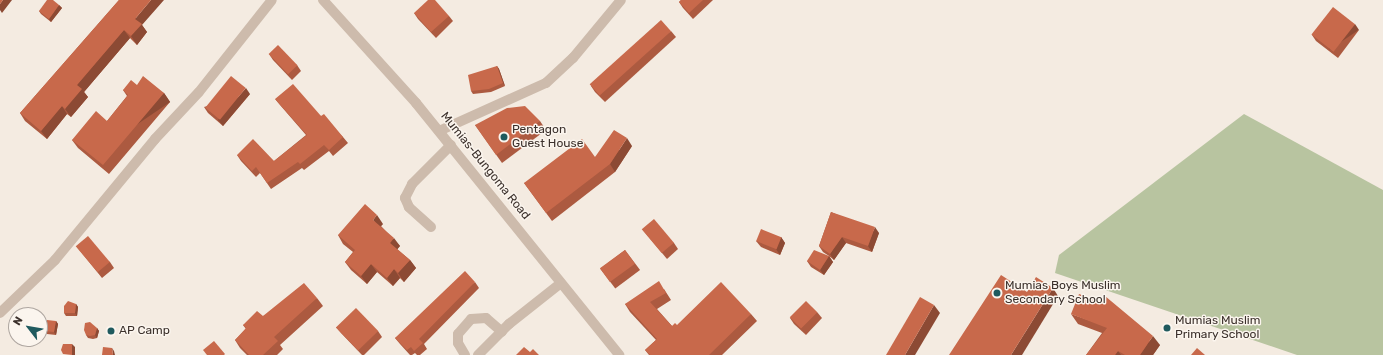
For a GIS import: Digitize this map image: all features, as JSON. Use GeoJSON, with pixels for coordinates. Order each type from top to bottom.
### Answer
{"type":"FeatureCollection","features":[{"type":"Feature","properties":{"kind":"street"},"geometry":{"type":"LineString","coordinates":[[0,313],[55,260],[155,139],[199,92],[272,0]]}},
{"type":"Feature","properties":{"kind":"street","name":"Mumias-Bungoma Road"},"geometry":{"type":"LineString","coordinates":[[323,0],[388,70],[451,145],[619,355]]}},
{"type":"Feature","properties":{"kind":"street"},"geometry":{"type":"LineString","coordinates":[[439,131],[546,83],[573,58],[620,0]]}},
{"type":"Feature","properties":{"kind":"street"},"geometry":{"type":"LineString","coordinates":[[431,227],[409,208],[405,198],[412,184],[451,145]]}},
{"type":"Feature","properties":{"kind":"street"},"geometry":{"type":"LineString","coordinates":[[478,355],[502,332],[561,283]]}},
{"type":"Feature","properties":{"kind":"street"},"geometry":{"type":"LineString","coordinates":[[465,355],[458,343],[458,334],[471,319],[486,318],[502,332]]}},
{"type":"Feature","properties":{"kind":"green space"},"geometry":{"type":"Polygon","coordinates":[[[1244,114],[1383,190],[1383,355],[1297,355],[1055,273],[1059,255],[1244,114]]]}},
{"type":"Feature","properties":{"kind":"building"},"geometry":{"type":"Polygon","coordinates":[[[47,0],[53,0],[59,5],[49,19],[39,11],[47,0]]]}},
{"type":"Feature","properties":{"kind":"building"},"geometry":{"type":"Polygon","coordinates":[[[119,0],[151,0],[135,19],[142,24],[131,36],[124,30],[77,85],[82,89],[65,109],[62,106],[41,131],[20,113],[119,0]]]}},
{"type":"Feature","properties":{"kind":"building"},"geometry":{"type":"Polygon","coordinates":[[[428,0],[435,0],[449,16],[431,32],[414,13],[428,0]]]}},
{"type":"Feature","properties":{"kind":"building"},"geometry":{"type":"Polygon","coordinates":[[[681,0],[703,0],[689,13],[679,2],[681,0]]]}},
{"type":"Feature","properties":{"kind":"building"},"geometry":{"type":"Polygon","coordinates":[[[1333,7],[1355,24],[1334,52],[1311,35],[1333,7]]]}},
{"type":"Feature","properties":{"kind":"building"},"geometry":{"type":"Polygon","coordinates":[[[661,20],[671,31],[600,95],[590,84],[661,20]]]}},
{"type":"Feature","properties":{"kind":"building"},"geometry":{"type":"Polygon","coordinates":[[[278,45],[297,65],[288,74],[269,54],[278,45]]]}},
{"type":"Feature","properties":{"kind":"building"},"geometry":{"type":"Polygon","coordinates":[[[497,66],[503,83],[489,89],[471,91],[468,75],[497,66]]]}},
{"type":"Feature","properties":{"kind":"building"},"geometry":{"type":"Polygon","coordinates":[[[143,76],[164,93],[103,165],[72,140],[96,111],[107,121],[128,95],[123,90],[131,80],[137,85],[143,76]]]}},
{"type":"Feature","properties":{"kind":"building"},"geometry":{"type":"Polygon","coordinates":[[[231,76],[246,88],[220,120],[205,108],[231,76]]]}},
{"type":"Feature","properties":{"kind":"building"},"geometry":{"type":"Polygon","coordinates":[[[293,84],[321,116],[324,114],[343,137],[329,150],[324,145],[300,164],[298,162],[267,183],[256,167],[252,171],[237,155],[253,139],[274,161],[307,135],[275,99],[293,84]]]}},
{"type":"Feature","properties":{"kind":"building"},"geometry":{"type":"Polygon","coordinates":[[[525,106],[540,121],[496,155],[475,125],[507,108],[525,106]]]}},
{"type":"Feature","properties":{"kind":"building"},"geometry":{"type":"Polygon","coordinates":[[[614,130],[627,138],[610,164],[546,213],[524,183],[582,139],[595,157],[614,130]]]}},
{"type":"Feature","properties":{"kind":"building"},"geometry":{"type":"Polygon","coordinates":[[[365,204],[377,215],[373,220],[394,238],[390,243],[410,260],[398,273],[394,269],[387,278],[371,264],[361,276],[345,262],[355,250],[338,235],[365,204]]]}},
{"type":"Feature","properties":{"kind":"building"},"geometry":{"type":"Polygon","coordinates":[[[831,212],[875,227],[868,246],[842,237],[830,254],[819,246],[831,212]]]}},
{"type":"Feature","properties":{"kind":"building"},"geometry":{"type":"Polygon","coordinates":[[[654,219],[674,243],[662,253],[642,229],[654,219]]]}},
{"type":"Feature","properties":{"kind":"building"},"geometry":{"type":"Polygon","coordinates":[[[761,229],[781,237],[777,249],[756,241],[761,229]]]}},
{"type":"Feature","properties":{"kind":"building"},"geometry":{"type":"Polygon","coordinates":[[[88,236],[110,262],[98,272],[76,246],[88,236]]]}},
{"type":"Feature","properties":{"kind":"building"},"geometry":{"type":"Polygon","coordinates":[[[625,250],[635,264],[610,282],[600,268],[625,250]]]}},
{"type":"Feature","properties":{"kind":"building"},"geometry":{"type":"Polygon","coordinates":[[[814,250],[829,256],[820,270],[807,261],[814,250]]]}},
{"type":"Feature","properties":{"kind":"building"},"geometry":{"type":"Polygon","coordinates":[[[465,271],[475,282],[419,339],[423,343],[414,351],[411,347],[407,350],[395,338],[465,271]]]}},
{"type":"Feature","properties":{"kind":"building"},"geometry":{"type":"Polygon","coordinates":[[[1001,275],[1027,292],[1036,277],[1053,288],[1011,355],[949,355],[1001,275]]]}},
{"type":"Feature","properties":{"kind":"building"},"geometry":{"type":"Polygon","coordinates":[[[659,281],[666,293],[650,302],[672,326],[675,323],[677,325],[721,282],[751,314],[709,355],[650,355],[645,350],[657,339],[625,304],[659,281]]]}},
{"type":"Feature","properties":{"kind":"building"},"geometry":{"type":"Polygon","coordinates":[[[304,283],[317,298],[274,337],[278,341],[263,355],[249,355],[235,340],[246,328],[243,325],[257,311],[263,316],[304,283]]]}},
{"type":"Feature","properties":{"kind":"building"},"geometry":{"type":"Polygon","coordinates":[[[1079,294],[1101,302],[1105,296],[1153,336],[1140,355],[1125,355],[1118,351],[1115,355],[1086,355],[1107,328],[1071,314],[1079,294]]]}},
{"type":"Feature","properties":{"kind":"building"},"geometry":{"type":"Polygon","coordinates":[[[920,297],[934,305],[905,355],[886,355],[920,297]]]}},
{"type":"Feature","properties":{"kind":"building"},"geometry":{"type":"Polygon","coordinates":[[[68,301],[76,304],[75,313],[64,313],[64,306],[68,301]]]}},
{"type":"Feature","properties":{"kind":"building"},"geometry":{"type":"Polygon","coordinates":[[[806,301],[817,312],[801,329],[790,317],[806,301]]]}},
{"type":"Feature","properties":{"kind":"building"},"geometry":{"type":"Polygon","coordinates":[[[356,308],[378,331],[358,350],[336,327],[356,308]]]}},
{"type":"Feature","properties":{"kind":"building"},"geometry":{"type":"Polygon","coordinates":[[[48,320],[56,321],[54,332],[48,331],[48,320]]]}},
{"type":"Feature","properties":{"kind":"building"},"geometry":{"type":"Polygon","coordinates":[[[90,322],[97,328],[95,335],[90,336],[86,335],[84,330],[85,323],[90,322]]]}},
{"type":"Feature","properties":{"kind":"building"},"geometry":{"type":"Polygon","coordinates":[[[214,341],[225,354],[224,355],[207,355],[203,350],[214,341]]]}},
{"type":"Feature","properties":{"kind":"building"},"geometry":{"type":"Polygon","coordinates":[[[63,344],[72,344],[72,355],[63,354],[61,350],[63,344]]]}},
{"type":"Feature","properties":{"kind":"building"},"geometry":{"type":"Polygon","coordinates":[[[103,347],[112,348],[113,355],[102,355],[103,347]]]}},
{"type":"Feature","properties":{"kind":"building"},"geometry":{"type":"Polygon","coordinates":[[[524,347],[530,352],[533,349],[539,355],[516,355],[524,347]]]}},
{"type":"Feature","properties":{"kind":"building"},"geometry":{"type":"Polygon","coordinates":[[[1197,348],[1205,355],[1191,355],[1197,348]]]}},
{"type":"Feature","properties":{"kind":"place","name":"Pentagon Guest House"},"geometry":{"type":"Point","coordinates":[504,137]}},
{"type":"Feature","properties":{"kind":"place","name":"Mumias Boys Muslim Secondary School"},"geometry":{"type":"Point","coordinates":[997,293]}},
{"type":"Feature","properties":{"kind":"place","name":"Mumias Muslim Primary School"},"geometry":{"type":"Point","coordinates":[1167,328]}},
{"type":"Feature","properties":{"kind":"place","name":"AP Camp"},"geometry":{"type":"Point","coordinates":[111,331]}}]}
